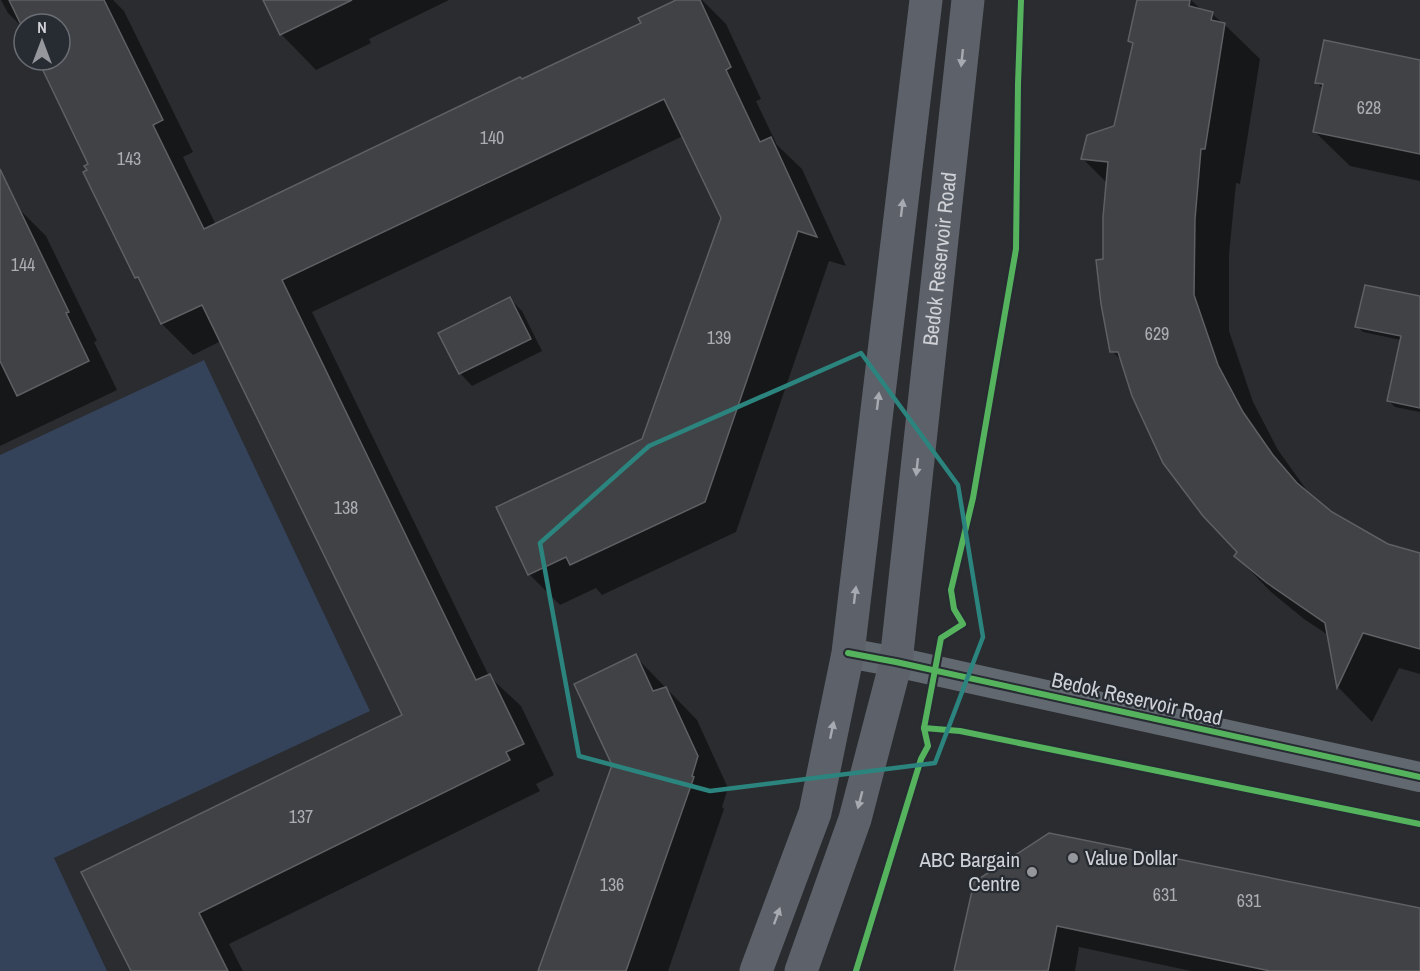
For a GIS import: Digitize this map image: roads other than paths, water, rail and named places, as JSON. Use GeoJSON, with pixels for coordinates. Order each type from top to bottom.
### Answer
{"type":"FeatureCollection","features":[{"type":"Feature","properties":{"kind":"main road","name":"Bedok Reservoir Road"},"geometry":{"type":"LineString","coordinates":[[756,971],[815,813],[848,653],[926,0]]}},
{"type":"Feature","properties":{"kind":"main road","name":"Bedok Reservoir Road"},"geometry":{"type":"LineString","coordinates":[[801,971],[855,819],[896,662],[968,0]]}},
{"type":"Feature","properties":{"kind":"street","name":"Bedok Reservoir Road"},"geometry":{"type":"LineString","coordinates":[[848,653],[1420,777]]}},
{"type":"Feature","properties":{"kind":"place","name":"Value Dollar"},"geometry":{"type":"Point","coordinates":[1073,858]}},
{"type":"Feature","properties":{"kind":"place","name":"ABC Bargain Centre"},"geometry":{"type":"Point","coordinates":[1032,872]}}]}
